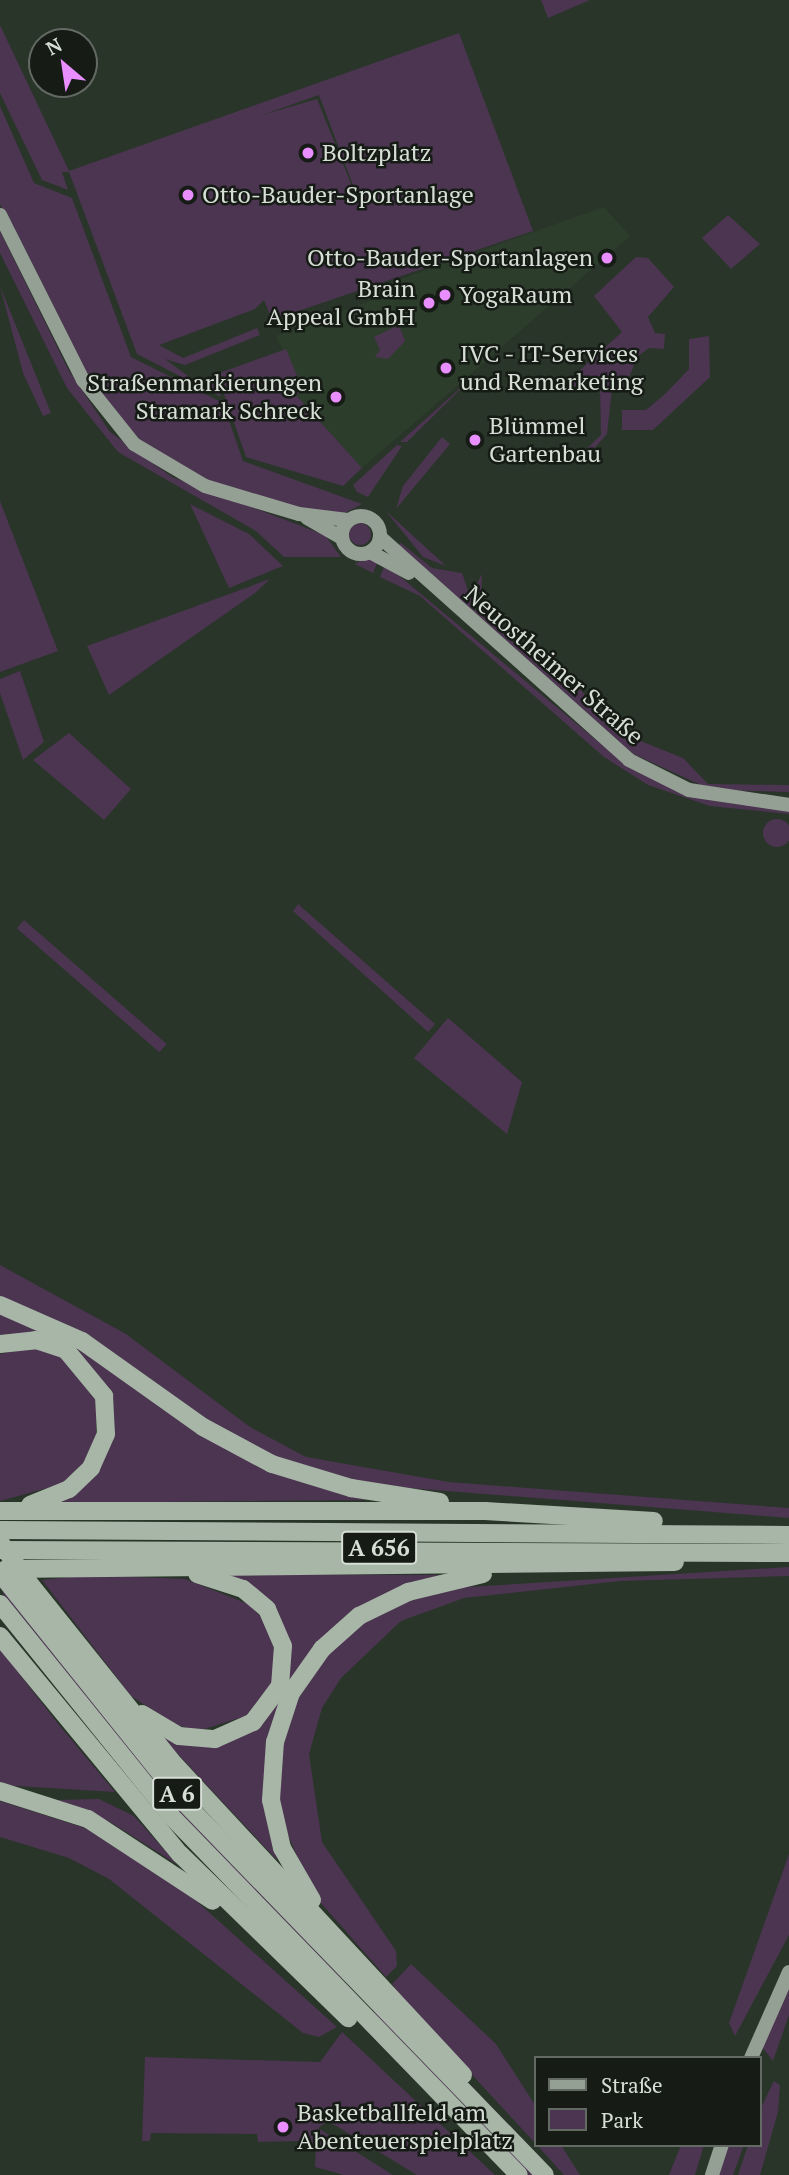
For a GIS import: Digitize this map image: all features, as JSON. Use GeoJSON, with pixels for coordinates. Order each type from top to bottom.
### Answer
{"type":"FeatureCollection","features":[{"type":"Feature","properties":{"kind":"highway"},"geometry":{"type":"LineString","coordinates":[[0,1305],[82,1341],[203,1427],[272,1464],[351,1488],[485,1511]]}},
{"type":"Feature","properties":{"kind":"highway"},"geometry":{"type":"LineString","coordinates":[[0,1345],[36,1340],[74,1355],[99,1385],[108,1421],[103,1446],[81,1479],[57,1497],[3,1511]]}},
{"type":"Feature","properties":{"kind":"highway"},"geometry":{"type":"LineString","coordinates":[[3,1511],[485,1511],[668,1522],[720,1534]]}},
{"type":"Feature","properties":{"kind":"highway","name":"A 656"},"geometry":{"type":"LineString","coordinates":[[0,1530],[789,1535]]}},
{"type":"Feature","properties":{"kind":"highway"},"geometry":{"type":"LineString","coordinates":[[0,1542],[114,1693],[348,1948]]}},
{"type":"Feature","properties":{"kind":"highway","name":"A 656"},"geometry":{"type":"LineString","coordinates":[[0,1550],[789,1553]]}},
{"type":"Feature","properties":{"kind":"highway"},"geometry":{"type":"LineString","coordinates":[[2,1575],[156,1566],[512,1568],[712,1561],[758,1552]]}},
{"type":"Feature","properties":{"kind":"highway"},"geometry":{"type":"LineString","coordinates":[[114,1693],[167,1731],[215,1739],[259,1718],[282,1680],[281,1635],[262,1603],[226,1581],[156,1566]]}},
{"type":"Feature","properties":{"kind":"highway"},"geometry":{"type":"LineString","coordinates":[[512,1568],[408,1592],[370,1610],[321,1649],[288,1702],[271,1766],[277,1833],[300,1885],[348,1948],[369,1984],[467,2079],[470,2097],[545,2175]]}},
{"type":"Feature","properties":{"kind":"highway","name":"A 6"},"geometry":{"type":"LineString","coordinates":[[2,1575],[181,1799],[369,1984]]}},
{"type":"Feature","properties":{"kind":"highway","name":"A 6"},"geometry":{"type":"LineString","coordinates":[[0,1604],[128,1767],[345,2008],[424,2079],[519,2175]]}},
{"type":"Feature","properties":{"kind":"highway"},"geometry":{"type":"LineString","coordinates":[[0,1636],[137,1805],[278,1955]]}},
{"type":"Feature","properties":{"kind":"highway"},"geometry":{"type":"LineString","coordinates":[[0,1791],[59,1807],[134,1844],[345,2008]]}},
{"type":"Feature","properties":{"kind":"main road","name":"Neuostheimer Straße"},"geometry":{"type":"LineString","coordinates":[[0,215],[71,360],[117,428],[193,480],[299,514],[348,520],[371,519],[380,537],[428,585],[629,760],[667,782],[734,799],[789,805]]}},
{"type":"Feature","properties":{"kind":"main road","name":"Neuostheimer Straße"},"geometry":{"type":"LineString","coordinates":[[299,514],[342,538],[353,552],[370,552],[428,585]]}},
{"type":"Feature","properties":{"kind":"main road"},"geometry":{"type":"LineString","coordinates":[[342,538],[348,520]]}},
{"type":"Feature","properties":{"kind":"main road"},"geometry":{"type":"LineString","coordinates":[[370,552],[380,537]]}},
{"type":"Feature","properties":{"kind":"main road","name":"Neuostheimer Straße"},"geometry":{"type":"LineString","coordinates":[[734,799],[789,795]]}},
{"type":"Feature","properties":{"kind":"main road"},"geometry":{"type":"LineString","coordinates":[[752,2056],[789,1972]]}},
{"type":"Feature","properties":{"kind":"main road"},"geometry":{"type":"LineString","coordinates":[[712,2175],[721,2147]]}},
{"type":"Feature","properties":{"kind":"shaded area"},"geometry":{"type":"Polygon","coordinates":[[[604,207],[630,236],[362,468],[296,395],[303,390],[276,336],[389,294],[398,280],[604,207]]]}},
{"type":"Feature","properties":{"kind":"green space"},"geometry":{"type":"Polygon","coordinates":[[[541,0],[590,0],[548,18],[541,0]]]}},
{"type":"Feature","properties":{"kind":"green space","name":"Otto-Bauder-Sportanlage"},"geometry":{"type":"Polygon","coordinates":[[[0,25],[28,84],[28,98],[34,98],[69,171],[459,33],[533,231],[272,320],[264,300],[255,309],[159,345],[183,358],[257,328],[260,335],[185,365],[165,359],[192,379],[214,377],[221,397],[137,354],[69,172],[62,172],[68,190],[42,180],[0,93],[0,25]],[[319,95],[262,115],[317,99],[352,186],[319,95]]]}},
{"type":"Feature","properties":{"kind":"green space"},"geometry":{"type":"Polygon","coordinates":[[[0,106],[34,183],[72,198],[131,357],[223,403],[243,461],[362,504],[341,515],[309,510],[212,483],[150,450],[92,389],[0,204],[0,106]]]}},
{"type":"Feature","properties":{"kind":"green space"},"geometry":{"type":"Polygon","coordinates":[[[728,215],[760,244],[731,269],[702,238],[728,215]]]}},
{"type":"Feature","properties":{"kind":"green space"},"geometry":{"type":"Polygon","coordinates":[[[0,231],[69,371],[110,432],[172,477],[325,535],[341,557],[284,557],[256,531],[118,452],[67,388],[0,253],[0,231]]]}},
{"type":"Feature","properties":{"kind":"green space"},"geometry":{"type":"Polygon","coordinates":[[[636,257],[648,258],[674,287],[648,317],[655,333],[665,334],[664,349],[649,348],[637,357],[625,388],[612,389],[607,434],[583,461],[578,457],[601,435],[600,386],[588,376],[574,387],[568,381],[622,332],[594,296],[636,257]]]}},
{"type":"Feature","properties":{"kind":"green space"},"geometry":{"type":"Polygon","coordinates":[[[0,286],[51,413],[43,416],[23,373],[0,286]]]}},
{"type":"Feature","properties":{"kind":"green space"},"geometry":{"type":"Polygon","coordinates":[[[399,325],[405,341],[388,359],[375,357],[380,350],[374,337],[399,325]]]}},
{"type":"Feature","properties":{"kind":"green space"},"geometry":{"type":"Polygon","coordinates":[[[709,336],[710,377],[653,430],[622,430],[622,410],[646,410],[665,394],[689,369],[689,339],[709,336]]]}},
{"type":"Feature","properties":{"kind":"green space"},"geometry":{"type":"Polygon","coordinates":[[[286,349],[303,390],[296,395],[362,468],[343,486],[246,457],[217,374],[286,349]]]}},
{"type":"Feature","properties":{"kind":"green space"},"geometry":{"type":"Polygon","coordinates":[[[475,375],[407,442],[400,442],[475,375]]]}},
{"type":"Feature","properties":{"kind":"green space"},"geometry":{"type":"Polygon","coordinates":[[[442,437],[450,444],[396,509],[403,486],[442,437]]]}},
{"type":"Feature","properties":{"kind":"green space"},"geometry":{"type":"Polygon","coordinates":[[[397,445],[402,446],[368,497],[357,492],[353,485],[397,445]]]}},
{"type":"Feature","properties":{"kind":"green space"},"geometry":{"type":"Polygon","coordinates":[[[0,501],[58,651],[0,672],[0,501]]]}},
{"type":"Feature","properties":{"kind":"green space"},"geometry":{"type":"Polygon","coordinates":[[[190,504],[249,534],[283,566],[229,588],[190,504]]]}},
{"type":"Feature","properties":{"kind":"green space"},"geometry":{"type":"Polygon","coordinates":[[[385,510],[446,566],[423,557],[385,510]]]}},
{"type":"Feature","properties":{"kind":"green space"},"geometry":{"type":"Polygon","coordinates":[[[360,523],[368,526],[371,534],[368,542],[360,545],[352,542],[349,534],[352,526],[360,523]]]}},
{"type":"Feature","properties":{"kind":"green space"},"geometry":{"type":"Polygon","coordinates":[[[401,543],[432,568],[462,573],[475,610],[554,677],[571,681],[628,736],[683,758],[708,784],[789,785],[789,792],[712,790],[620,748],[394,546],[401,543]]]}},
{"type":"Feature","properties":{"kind":"green space"},"geometry":{"type":"Polygon","coordinates":[[[364,558],[378,561],[373,573],[355,564],[364,558]]]}},
{"type":"Feature","properties":{"kind":"green space"},"geometry":{"type":"Polygon","coordinates":[[[385,564],[625,764],[677,791],[789,808],[789,814],[710,806],[648,785],[604,757],[420,596],[380,577],[385,564]]]}},
{"type":"Feature","properties":{"kind":"green space"},"geometry":{"type":"Polygon","coordinates":[[[482,574],[481,609],[472,593],[482,574]]]}},
{"type":"Feature","properties":{"kind":"green space"},"geometry":{"type":"Polygon","coordinates":[[[270,579],[255,593],[109,695],[87,646],[270,579]]]}},
{"type":"Feature","properties":{"kind":"green space"},"geometry":{"type":"Polygon","coordinates":[[[20,671],[44,742],[23,760],[0,693],[0,679],[20,671]]]}},
{"type":"Feature","properties":{"kind":"green space"},"geometry":{"type":"Polygon","coordinates":[[[69,733],[131,789],[104,820],[33,760],[69,733]]]}},
{"type":"Feature","properties":{"kind":"green space"},"geometry":{"type":"Polygon","coordinates":[[[777,819],[787,823],[790,838],[787,843],[777,847],[767,843],[763,833],[767,823],[777,819]]]}},
{"type":"Feature","properties":{"kind":"green space"},"geometry":{"type":"Polygon","coordinates":[[[298,904],[435,1024],[428,1032],[293,911],[298,904]]]}},
{"type":"Feature","properties":{"kind":"green space"},"geometry":{"type":"Polygon","coordinates":[[[24,920],[167,1044],[159,1052],[17,928],[24,920]]]}},
{"type":"Feature","properties":{"kind":"green space"},"geometry":{"type":"Polygon","coordinates":[[[448,1018],[522,1082],[507,1134],[414,1058],[448,1018]]]}},
{"type":"Feature","properties":{"kind":"green space"},"geometry":{"type":"Polygon","coordinates":[[[0,1265],[126,1334],[250,1427],[306,1457],[449,1482],[789,1508],[789,1518],[371,1485],[264,1454],[0,1298],[0,1265]]]}},
{"type":"Feature","properties":{"kind":"green space"},"geometry":{"type":"Polygon","coordinates":[[[0,1310],[75,1344],[178,1416],[367,1500],[57,1503],[94,1473],[108,1392],[75,1351],[0,1340],[0,1310]]]}},
{"type":"Feature","properties":{"kind":"green space"},"geometry":{"type":"Polygon","coordinates":[[[32,1348],[60,1356],[96,1398],[96,1443],[81,1469],[62,1484],[0,1501],[0,1354],[32,1348]]]}},
{"type":"Feature","properties":{"kind":"green space"},"geometry":{"type":"Polygon","coordinates":[[[789,1567],[789,1576],[620,1581],[464,1598],[401,1621],[341,1678],[322,1708],[309,1754],[322,1842],[396,1951],[397,1966],[386,1977],[313,1894],[280,1816],[278,1765],[292,1708],[317,1665],[352,1630],[399,1603],[452,1588],[789,1567]]]}},
{"type":"Feature","properties":{"kind":"green space"},"geometry":{"type":"Polygon","coordinates":[[[88,1575],[185,1579],[251,1605],[268,1626],[275,1652],[272,1683],[249,1715],[198,1731],[176,1725],[131,1696],[42,1580],[88,1575]]]}},
{"type":"Feature","properties":{"kind":"green space"},"geometry":{"type":"Polygon","coordinates":[[[225,1575],[455,1575],[399,1590],[289,1688],[273,1837],[277,1860],[160,1735],[174,1739],[262,1721],[286,1635],[225,1575]]]}},
{"type":"Feature","properties":{"kind":"green space"},"geometry":{"type":"Polygon","coordinates":[[[0,1585],[141,1763],[357,1995],[354,1998],[189,1826],[7,1603],[0,1585]]]}},
{"type":"Feature","properties":{"kind":"green space"},"geometry":{"type":"Polygon","coordinates":[[[0,1649],[59,1725],[115,1792],[0,1785],[0,1649]]]}},
{"type":"Feature","properties":{"kind":"green space"},"geometry":{"type":"Polygon","coordinates":[[[99,1799],[134,1816],[178,1865],[112,1823],[56,1800],[99,1799]]]}},
{"type":"Feature","properties":{"kind":"green space"},"geometry":{"type":"Polygon","coordinates":[[[0,1801],[88,1829],[192,1897],[337,2027],[319,2037],[303,2033],[109,1879],[69,1858],[0,1837],[0,1801]]]}},
{"type":"Feature","properties":{"kind":"green space"},"geometry":{"type":"Polygon","coordinates":[[[789,1854],[789,1935],[735,2036],[729,2023],[789,1854]]]}},
{"type":"Feature","properties":{"kind":"green space"},"geometry":{"type":"Polygon","coordinates":[[[411,1964],[496,2044],[534,2103],[534,2142],[405,2002],[392,1984],[411,1964]]]}},
{"type":"Feature","properties":{"kind":"green space"},"geometry":{"type":"Polygon","coordinates":[[[789,1986],[789,2015],[773,2061],[761,2046],[789,1986]]]}},
{"type":"Feature","properties":{"kind":"green space"},"geometry":{"type":"Polygon","coordinates":[[[374,2011],[535,2175],[528,2175],[370,2015],[374,2011]]]}},
{"type":"Feature","properties":{"kind":"green space"},"geometry":{"type":"Polygon","coordinates":[[[342,2032],[495,2175],[417,2175],[328,2121],[318,2128],[393,2175],[344,2175],[315,2167],[316,2149],[303,2141],[258,2142],[257,2134],[151,2133],[150,2141],[142,2141],[145,2057],[320,2062],[342,2032]]]}},
{"type":"Feature","properties":{"kind":"green space"},"geometry":{"type":"Polygon","coordinates":[[[774,2081],[780,2085],[778,2112],[760,2175],[738,2175],[747,2147],[761,2147],[761,2108],[774,2081]]]}},
{"type":"Feature","properties":{"kind":"green space"},"geometry":{"type":"Polygon","coordinates":[[[539,2147],[562,2147],[580,2175],[564,2175],[539,2147]]]}},
{"type":"Feature","properties":{"kind":"green space"},"geometry":{"type":"Polygon","coordinates":[[[680,2147],[703,2147],[695,2175],[669,2175],[680,2147]]]}},
{"type":"Feature","properties":{"kind":"green space"},"geometry":{"type":"Polygon","coordinates":[[[726,2147],[743,2147],[733,2175],[717,2175],[726,2147]]]}},
{"type":"Feature","properties":{"kind":"place","name":"Boltzplatz"},"geometry":{"type":"Point","coordinates":[308,153]}},
{"type":"Feature","properties":{"kind":"place","name":"Otto-Bauder-Sportanlage"},"geometry":{"type":"Point","coordinates":[188,195]}},
{"type":"Feature","properties":{"kind":"place","name":"Otto-Bauder-Sportanlagen"},"geometry":{"type":"Point","coordinates":[607,258]}},
{"type":"Feature","properties":{"kind":"place","name":"YogaRaum"},"geometry":{"type":"Point","coordinates":[445,295]}},
{"type":"Feature","properties":{"kind":"place","name":"Brain Appeal GmbH"},"geometry":{"type":"Point","coordinates":[429,303]}},
{"type":"Feature","properties":{"kind":"place","name":"IVC - IT-Services und Remarketing"},"geometry":{"type":"Point","coordinates":[446,368]}},
{"type":"Feature","properties":{"kind":"place","name":"Straßenmarkierungen Stramark Schreck"},"geometry":{"type":"Point","coordinates":[336,397]}},
{"type":"Feature","properties":{"kind":"place","name":"Blümmel Gartenbau"},"geometry":{"type":"Point","coordinates":[475,440]}},
{"type":"Feature","properties":{"kind":"place","name":"Basketballfeld am Abenteuerspielplatz"},"geometry":{"type":"Point","coordinates":[283,2127]}}]}
